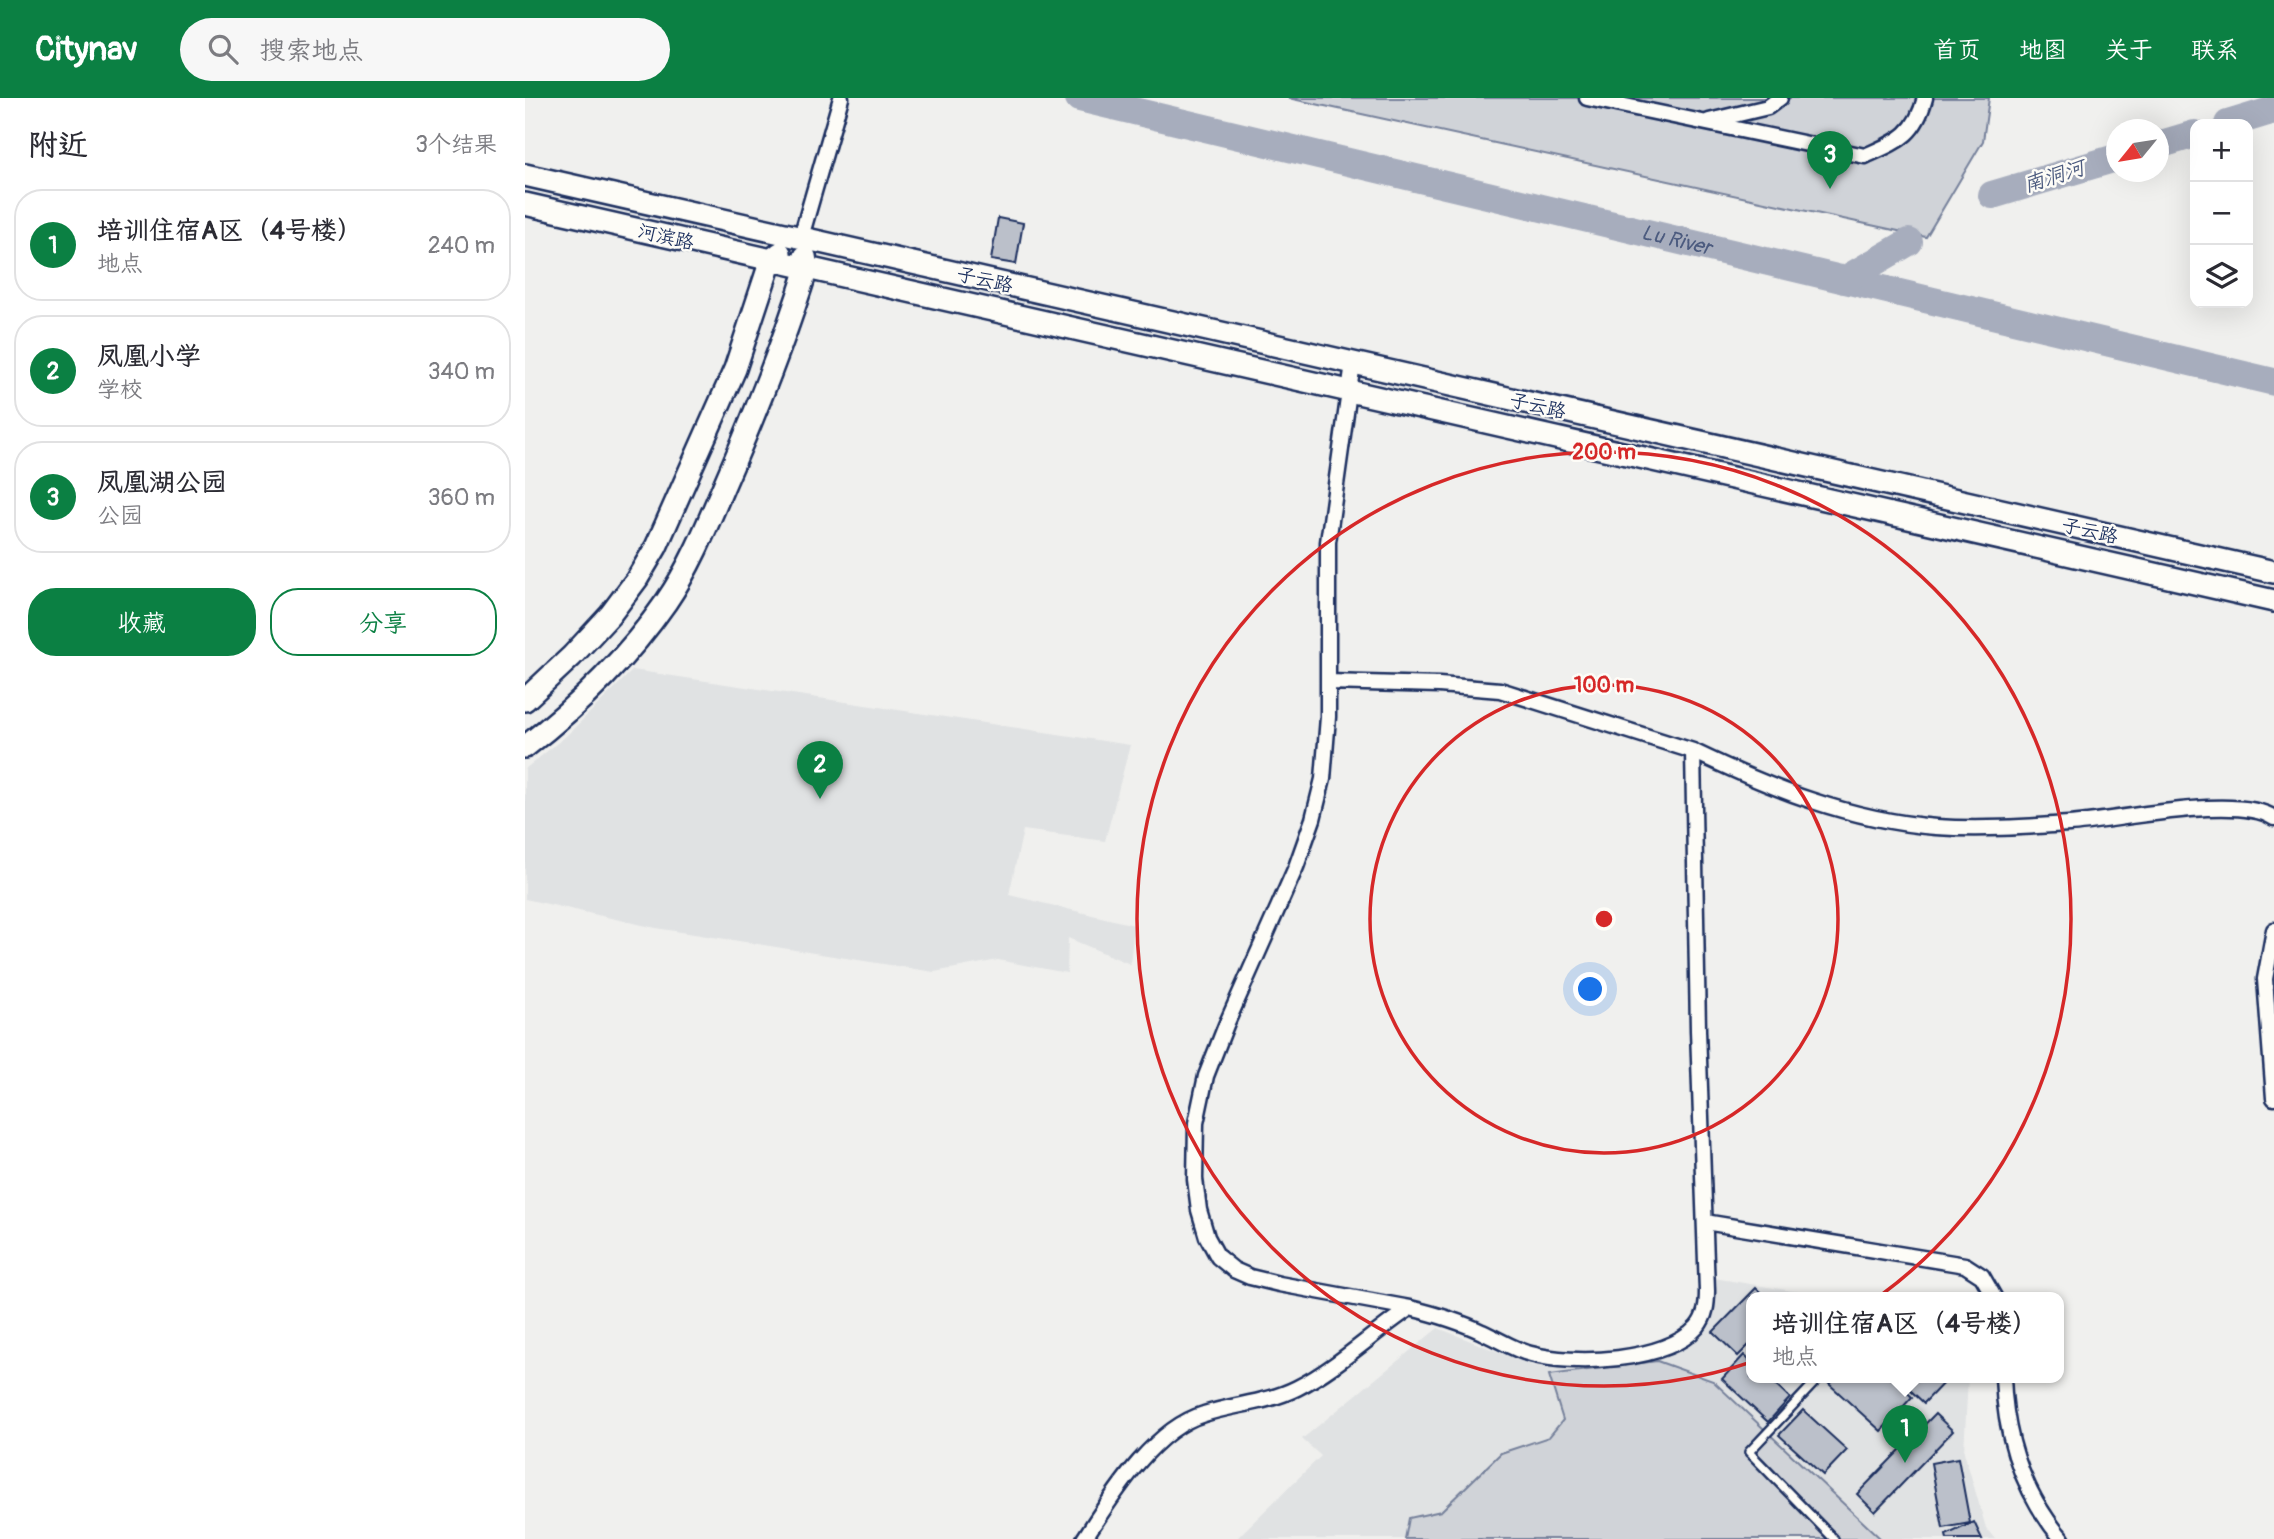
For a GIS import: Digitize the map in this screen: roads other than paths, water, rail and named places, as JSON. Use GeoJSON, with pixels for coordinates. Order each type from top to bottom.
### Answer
{"type":"FeatureCollection","features":[{"type":"Feature","properties":{"kind":"main road","name":"河滨路"},"geometry":{"type":"LineString","coordinates":[[525,175],[801,237]]}},
{"type":"Feature","properties":{"kind":"main road","name":"河滨路"},"geometry":{"type":"LineString","coordinates":[[525,204],[807,268]]}},
{"type":"Feature","properties":{"kind":"main road"},"geometry":{"type":"LineString","coordinates":[[525,700],[594,634],[644,568],[679,498],[725,393],[772,260],[801,237],[807,268],[768,382],[712,513],[677,583],[655,617],[624,654],[579,701],[525,747]]}},
{"type":"Feature","properties":{"kind":"main road","name":"子云路"},"geometry":{"type":"LineString","coordinates":[[801,237],[2274,572]]}},
{"type":"Feature","properties":{"kind":"main road","name":"子云路"},"geometry":{"type":"LineString","coordinates":[[807,268],[2274,601]]}},
{"type":"Feature","properties":{"kind":"street"},"geometry":{"type":"LineString","coordinates":[[801,237],[841,98]]}},
{"type":"Feature","properties":{"kind":"street"},"geometry":{"type":"LineString","coordinates":[[1587,98],[1865,156],[1899,140],[1919,119],[1925,98]]}},
{"type":"Feature","properties":{"kind":"street"},"geometry":{"type":"LineString","coordinates":[[1703,122],[1768,107],[1780,98]]}},
{"type":"Feature","properties":{"kind":"street"},"geometry":{"type":"LineString","coordinates":[[1353,363],[1328,542],[1327,751],[1323,779],[1313,819],[1296,867],[1213,1055],[1200,1099],[1195,1149],[1197,1197],[1202,1224],[1218,1257],[1234,1270],[1250,1277],[1411,1308],[1460,1322],[1519,1350],[1546,1358],[1594,1360],[1662,1348],[1688,1335],[1703,1318],[1707,1306],[1693,751]]}},
{"type":"Feature","properties":{"kind":"street"},"geometry":{"type":"LineString","coordinates":[[1328,682],[1439,685],[1500,690],[1693,751],[1754,779],[1812,801],[1860,815],[1910,824],[1965,828],[2032,827],[2186,810],[2235,808],[2263,811],[2274,818]]}},
{"type":"Feature","properties":{"kind":"street"},"geometry":{"type":"LineString","coordinates":[[2274,930],[2265,979],[2274,1098]]}},
{"type":"Feature","properties":{"kind":"street"},"geometry":{"type":"LineString","coordinates":[[1705,1222],[1965,1265],[1982,1276],[1991,1292]]}},
{"type":"Feature","properties":{"kind":"street"},"geometry":{"type":"LineString","coordinates":[[1084,1539],[1146,1456],[1180,1424],[1213,1411],[1270,1399],[1300,1387],[1411,1308]]}},
{"type":"Feature","properties":{"kind":"street"},"geometry":{"type":"LineString","coordinates":[[2003,1383],[2005,1409],[2015,1457],[2037,1506],[2062,1539]]}},
{"type":"Feature","properties":{"kind":"lane"},"geometry":{"type":"LineString","coordinates":[[1814,1383],[1749,1452],[1834,1539]]}},
{"type":"Feature","properties":{"kind":"waterway","name":"Lu River"},"geometry":{"type":"LineString","coordinates":[[1079,98],[2274,382]]}},
{"type":"Feature","properties":{"kind":"waterway","name":"南洞河"},"geometry":{"type":"LineString","coordinates":[[2244,119],[2274,110]]}},
{"type":"Feature","properties":{"kind":"waterway","name":"南洞河"},"geometry":{"type":"LineString","coordinates":[[2169,142],[2190,135]]}},
{"type":"Feature","properties":{"kind":"waterway","name":"南洞河"},"geometry":{"type":"LineString","coordinates":[[1992,195],[2106,161]]}},
{"type":"Feature","properties":{"kind":"waterway","name":"南洞河"},"geometry":{"type":"LineString","coordinates":[[1844,280],[1909,242]]}},
{"type":"Feature","properties":{"kind":"place","name":"凤凰湖公园"},"geometry":{"type":"Point","coordinates":[1830,189]}},
{"type":"Feature","properties":{"kind":"place","name":"凤凰小学"},"geometry":{"type":"Point","coordinates":[820,799]}},
{"type":"Feature","properties":{"kind":"place","name":"培训住宿A区（4号楼）"},"geometry":{"type":"Point","coordinates":[1905,1463]}}]}
